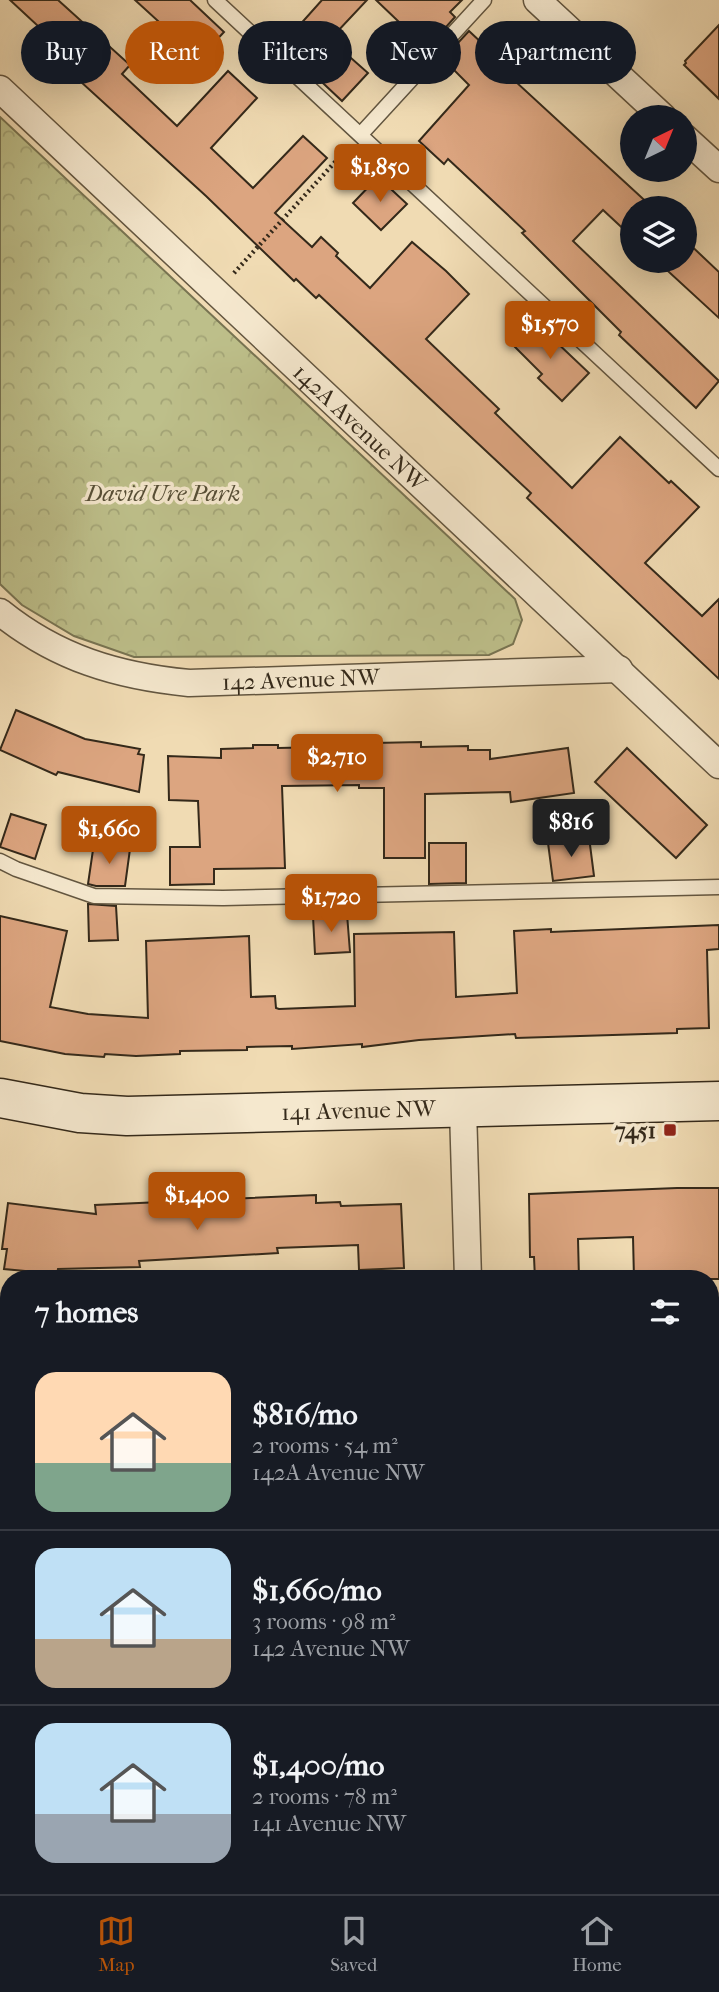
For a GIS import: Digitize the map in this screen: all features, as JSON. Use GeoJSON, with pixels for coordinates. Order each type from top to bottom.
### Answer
{"type":"FeatureCollection","features":[{"type":"Feature","properties":{"kind":"street"},"geometry":{"type":"LineString","coordinates":[[537,0],[650,105]]}},
{"type":"Feature","properties":{"kind":"street","name":"142A Avenue NW"},"geometry":{"type":"LineString","coordinates":[[0,89],[719,765]]}},
{"type":"Feature","properties":{"kind":"street"},"geometry":{"type":"LineString","coordinates":[[697,149],[719,169]]}},
{"type":"Feature","properties":{"kind":"street","name":"142 Avenue NW"},"geometry":{"type":"LineString","coordinates":[[0,612],[18,627],[72,656],[144,679],[189,683],[618,669]]}},
{"type":"Feature","properties":{"kind":"street","name":"141 Avenue NW"},"geometry":{"type":"LineString","coordinates":[[0,1098],[80,1113],[127,1116],[719,1101]]}},
{"type":"Feature","properties":{"kind":"street"},"geometry":{"type":"LineString","coordinates":[[463,1109],[468,1270]]}},
{"type":"Feature","properties":{"kind":"lane"},"geometry":{"type":"LineString","coordinates":[[215,0],[719,469]]}},
{"type":"Feature","properties":{"kind":"lane"},"geometry":{"type":"LineString","coordinates":[[361,134],[484,0]]}},
{"type":"Feature","properties":{"kind":"lane"},"geometry":{"type":"LineString","coordinates":[[0,861],[94,896],[223,898],[719,887]]}},
{"type":"Feature","properties":{"kind":"path"},"geometry":{"type":"LineString","coordinates":[[217,291],[361,134]]}},
{"type":"Feature","properties":{"kind":"green space","name":"David Ure Park"},"geometry":{"type":"Polygon","coordinates":[[[0,117],[515,599],[522,620],[513,644],[489,655],[134,657],[74,636],[22,605],[0,584],[0,117]]]}},
{"type":"Feature","properties":{"kind":"building"},"geometry":{"type":"Polygon","coordinates":[[[10,0],[58,0],[81,21],[33,21],[10,0]]]}},
{"type":"Feature","properties":{"kind":"building"},"geometry":{"type":"Polygon","coordinates":[[[135,0],[190,0],[212,21],[158,21],[135,0]]]}},
{"type":"Feature","properties":{"kind":"building"},"geometry":{"type":"Polygon","coordinates":[[[322,0],[367,0],[347,21],[303,21],[322,0]]]}},
{"type":"Feature","properties":{"kind":"building"},"geometry":{"type":"Polygon","coordinates":[[[376,0],[462,0],[450,12],[455,17],[451,21],[398,21],[376,0]]]}},
{"type":"Feature","properties":{"kind":"building"},"geometry":{"type":"Polygon","coordinates":[[[719,25],[719,99],[684,65],[719,25]]]}},
{"type":"Feature","properties":{"kind":"building"},"geometry":{"type":"Polygon","coordinates":[[[469,31],[475,37],[475,84],[518,84],[620,178],[620,182],[625,182],[640,196],[620,196],[620,226],[603,210],[573,241],[719,381],[696,408],[619,335],[621,332],[522,233],[525,231],[448,159],[444,164],[419,141],[469,85],[461,77],[461,40],[469,31]]]}},
{"type":"Feature","properties":{"kind":"building"},"geometry":{"type":"Polygon","coordinates":[[[111,48],[125,60],[125,71],[122,74],[125,84],[133,84],[177,126],[216,84],[224,84],[224,75],[228,71],[238,80],[238,84],[242,84],[257,98],[211,148],[253,188],[303,136],[327,158],[275,213],[312,247],[321,237],[338,253],[336,256],[370,288],[412,242],[446,271],[469,294],[426,339],[499,409],[495,413],[572,488],[620,437],[699,507],[645,563],[702,616],[719,599],[719,679],[527,498],[531,493],[319,295],[316,298],[296,279],[294,281],[83,84],[111,84],[111,48]]]}},
{"type":"Feature","properties":{"kind":"building"},"geometry":{"type":"Polygon","coordinates":[[[352,59],[366,71],[366,75],[342,101],[324,84],[352,84],[352,59]]]}},
{"type":"Feature","properties":{"kind":"building"},"geometry":{"type":"Polygon","coordinates":[[[378,177],[407,204],[381,230],[353,203],[378,177]]]}},
{"type":"Feature","properties":{"kind":"building"},"geometry":{"type":"Polygon","coordinates":[[[697,251],[719,272],[719,318],[670,273],[697,273],[697,251]]]}},
{"type":"Feature","properties":{"kind":"building"},"geometry":{"type":"Polygon","coordinates":[[[533,320],[589,373],[562,401],[538,378],[542,374],[511,343],[533,320]]]}},
{"type":"Feature","properties":{"kind":"building"},"geometry":{"type":"Polygon","coordinates":[[[16,710],[85,739],[140,749],[138,754],[144,755],[139,792],[58,772],[56,775],[0,750],[16,710]]]}},
{"type":"Feature","properties":{"kind":"building"},"geometry":{"type":"Polygon","coordinates":[[[421,742],[421,747],[468,746],[468,750],[490,750],[490,759],[568,748],[574,793],[511,802],[510,792],[425,794],[425,858],[384,858],[384,788],[359,788],[359,785],[282,786],[285,868],[214,869],[214,884],[170,885],[170,847],[200,847],[198,801],[169,800],[168,756],[221,758],[221,749],[253,748],[253,745],[278,745],[278,748],[421,742]]]}},
{"type":"Feature","properties":{"kind":"building"},"geometry":{"type":"Polygon","coordinates":[[[627,748],[707,825],[676,858],[595,782],[627,748]]]}},
{"type":"Feature","properties":{"kind":"building"},"geometry":{"type":"Polygon","coordinates":[[[11,814],[46,825],[35,859],[0,847],[11,814]]]}},
{"type":"Feature","properties":{"kind":"building"},"geometry":{"type":"Polygon","coordinates":[[[589,837],[594,876],[553,881],[548,843],[589,837]]]}},
{"type":"Feature","properties":{"kind":"building"},"geometry":{"type":"Polygon","coordinates":[[[94,843],[130,849],[125,886],[88,884],[94,843]]]}},
{"type":"Feature","properties":{"kind":"building"},"geometry":{"type":"Polygon","coordinates":[[[429,843],[466,843],[466,883],[429,884],[429,843]]]}},
{"type":"Feature","properties":{"kind":"building"},"geometry":{"type":"Polygon","coordinates":[[[88,904],[116,906],[118,940],[89,941],[88,904]]]}},
{"type":"Feature","properties":{"kind":"building"},"geometry":{"type":"Polygon","coordinates":[[[347,914],[350,952],[315,954],[313,916],[347,914]]]}},
{"type":"Feature","properties":{"kind":"building"},"geometry":{"type":"Polygon","coordinates":[[[0,916],[67,931],[50,1007],[88,1014],[148,1018],[146,941],[249,936],[251,997],[275,996],[276,1008],[279,1009],[355,1006],[354,934],[454,932],[456,997],[517,993],[514,931],[719,925],[719,949],[707,950],[709,1028],[677,1029],[677,1033],[516,1038],[515,1034],[419,1040],[362,1047],[362,1044],[292,1049],[292,1046],[247,1047],[247,1050],[180,1051],[180,1054],[136,1056],[105,1054],[104,1057],[65,1054],[0,1041],[0,916]]]}},
{"type":"Feature","properties":{"kind":"building"},"geometry":{"type":"Polygon","coordinates":[[[719,1188],[719,1270],[634,1270],[633,1237],[578,1239],[579,1270],[535,1270],[534,1257],[530,1257],[529,1194],[719,1188]]]}},
{"type":"Feature","properties":{"kind":"building"},"geometry":{"type":"Polygon","coordinates":[[[316,1195],[316,1203],[340,1202],[341,1206],[401,1204],[404,1268],[359,1270],[358,1245],[277,1248],[278,1253],[139,1261],[140,1267],[4,1269],[7,1249],[2,1249],[8,1203],[96,1214],[95,1205],[316,1195]]]}},
{"type":"Feature","properties":{"kind":"place","name":"7451"},"geometry":{"type":"Point","coordinates":[670,1130]}}]}
